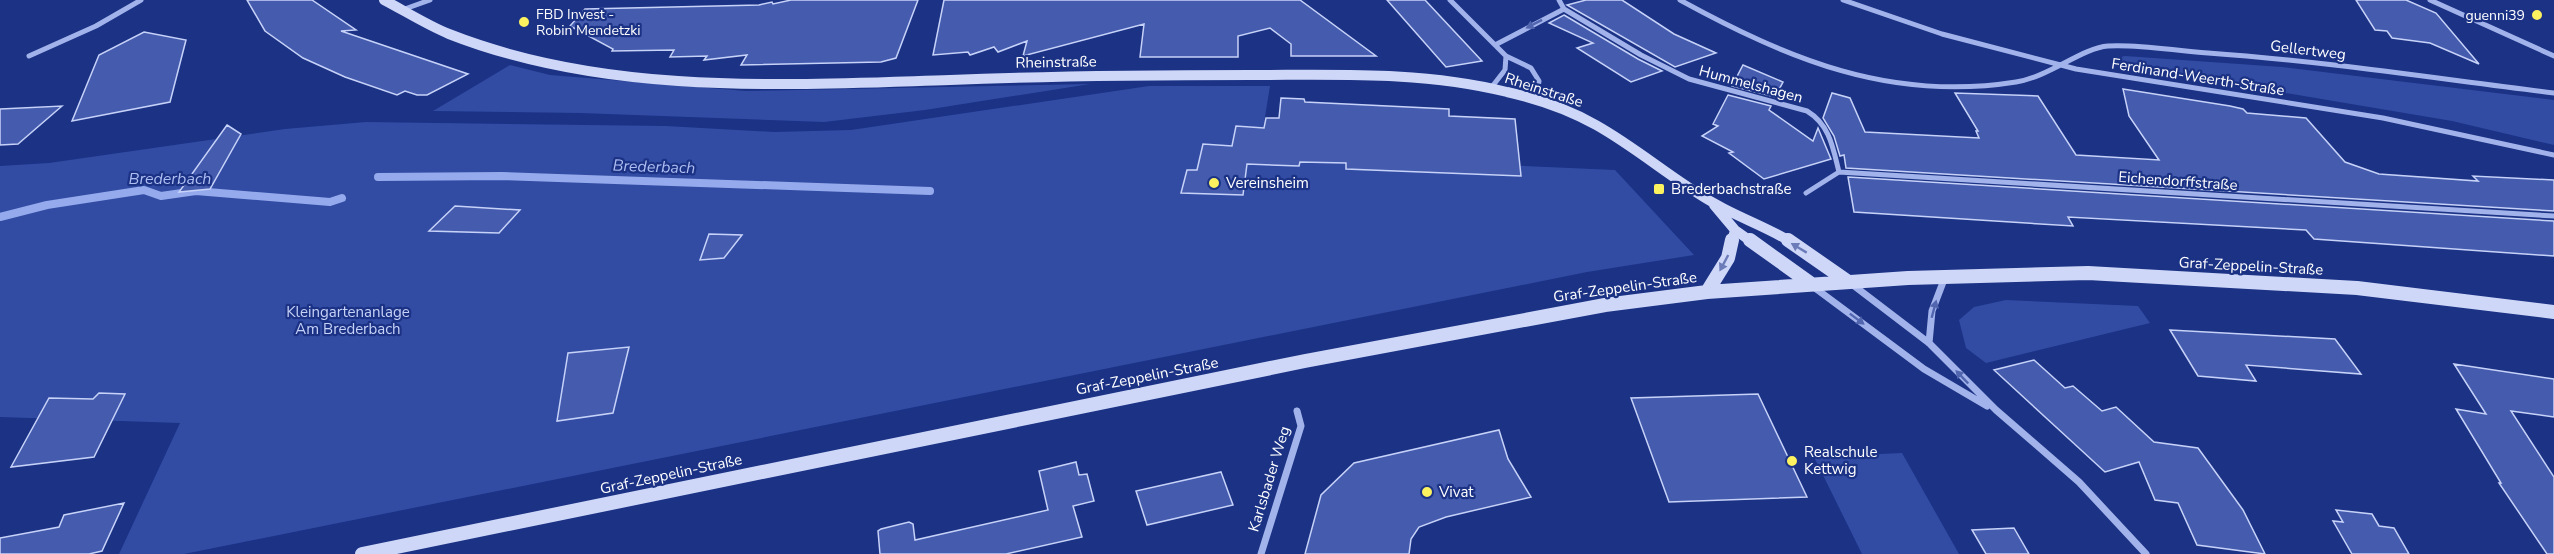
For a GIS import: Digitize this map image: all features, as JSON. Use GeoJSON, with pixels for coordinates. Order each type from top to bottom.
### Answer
{"type":"FeatureCollection","features":[{"type":"Feature","properties":{"kind":"street"},"geometry":{"type":"LineString","coordinates":[[29,56],[96,26],[141,0]]}},
{"type":"Feature","properties":{"kind":"street","name":"Rheinstraße"},"geometry":{"type":"LineString","coordinates":[[384,0],[431,27],[476,45],[562,65],[646,79],[795,84],[1084,76],[1338,75],[1424,79],[1491,88],[1536,100],[1596,124],[1712,203],[1760,224],[1847,281]]}},
{"type":"Feature","properties":{"kind":"street"},"geometry":{"type":"LineString","coordinates":[[400,11],[430,0]]}},
{"type":"Feature","properties":{"kind":"street"},"geometry":{"type":"LineString","coordinates":[[1450,0],[1506,56],[1531,68],[1539,81],[1536,100]]}},
{"type":"Feature","properties":{"kind":"street"},"geometry":{"type":"LineString","coordinates":[[1495,45],[1564,9],[1559,0]]}},
{"type":"Feature","properties":{"kind":"street","name":"Gellertweg"},"geometry":{"type":"LineString","coordinates":[[1680,0],[1747,37],[1801,60],[1872,81],[1925,87],[1975,86],[2036,78],[2089,50],[2107,46],[2253,56],[2554,93]]}},
{"type":"Feature","properties":{"kind":"street","name":"Ferdinand-Weerth-Straße"},"geometry":{"type":"LineString","coordinates":[[1843,0],[1898,19],[2062,66],[2112,76],[2359,114],[2472,135],[2554,155]]}},
{"type":"Feature","properties":{"kind":"street"},"geometry":{"type":"LineString","coordinates":[[2430,0],[2554,56]]}},
{"type":"Feature","properties":{"kind":"street","name":"Hummelshagen"},"geometry":{"type":"LineString","coordinates":[[1564,9],[1690,80],[1796,107],[1816,115],[1826,126],[1839,172]]}},
{"type":"Feature","properties":{"kind":"street"},"geometry":{"type":"LineString","coordinates":[[1491,88],[1505,70],[1506,56]]}},
{"type":"Feature","properties":{"kind":"street"},"geometry":{"type":"LineString","coordinates":[[1806,193],[1839,172]]}},
{"type":"Feature","properties":{"kind":"street","name":"Eichendorffstraße"},"geometry":{"type":"LineString","coordinates":[[1839,172],[2554,216]]}},
{"type":"Feature","properties":{"kind":"street","name":"Rheinstraße"},"geometry":{"type":"LineString","coordinates":[[1712,203],[1735,230],[1810,284]]}},
{"type":"Feature","properties":{"kind":"street"},"geometry":{"type":"LineString","coordinates":[[1707,292],[1728,258],[1735,230]]}},
{"type":"Feature","properties":{"kind":"street","name":"Graf-Zeppelin-Straße"},"geometry":{"type":"LineString","coordinates":[[362,554],[1305,361],[1605,305],[1707,292],[1945,276],[2088,273],[2357,288],[2554,312]]}},
{"type":"Feature","properties":{"kind":"street"},"geometry":{"type":"LineString","coordinates":[[1929,343],[1932,311],[1945,276]]}},
{"type":"Feature","properties":{"kind":"street"},"geometry":{"type":"LineString","coordinates":[[1847,281],[1929,343],[1995,410],[2079,482],[2146,554]]}},
{"type":"Feature","properties":{"kind":"street"},"geometry":{"type":"LineString","coordinates":[[1810,284],[1924,369],[1995,410]]}},
{"type":"Feature","properties":{"kind":"street","name":"Karlsbader Weg"},"geometry":{"type":"LineString","coordinates":[[1261,554],[1300,426],[1297,411]]}},
{"type":"Feature","properties":{"kind":"green space"},"geometry":{"type":"Polygon","coordinates":[[[2125,56],[2282,67],[2554,100],[2554,145],[2452,121],[2113,64],[2113,59],[2125,56]]]}},
{"type":"Feature","properties":{"kind":"green space"},"geometry":{"type":"Polygon","coordinates":[[[510,65],[550,75],[746,91],[1090,84],[925,110],[824,122],[580,113],[433,111],[510,65]]]}},
{"type":"Feature","properties":{"kind":"green space","name":"Kleingartenanlage Am Brederbach"},"geometry":{"type":"Polygon","coordinates":[[[1149,86],[1270,86],[1259,154],[1615,170],[1694,255],[1587,272],[184,554],[119,554],[180,423],[0,417],[0,166],[49,163],[285,129],[366,122],[666,126],[774,132],[851,130],[1149,86]]]}},
{"type":"Feature","properties":{"kind":"green space"},"geometry":{"type":"Polygon","coordinates":[[[2006,300],[2138,306],[2150,323],[1986,363],[1966,348],[1959,320],[1974,307],[2006,300]]]}},
{"type":"Feature","properties":{"kind":"green space"},"geometry":{"type":"Polygon","coordinates":[[[1902,453],[1959,554],[1862,554],[1814,457],[1902,453]]]}},
{"type":"Feature","properties":{"kind":"building"},"geometry":{"type":"Polygon","coordinates":[[[247,0],[312,0],[356,30],[341,31],[468,74],[427,95],[405,91],[397,95],[345,77],[303,58],[265,31],[247,0]]]}},
{"type":"Feature","properties":{"kind":"building"},"geometry":{"type":"Polygon","coordinates":[[[791,0],[918,0],[896,58],[881,62],[741,65],[747,55],[704,60],[707,56],[670,57],[674,50],[612,51],[613,49],[570,26],[585,9],[759,5],[791,0]]]}},
{"type":"Feature","properties":{"kind":"building"},"geometry":{"type":"Polygon","coordinates":[[[944,0],[1300,0],[1376,56],[1291,56],[1291,44],[1270,28],[1238,36],[1238,57],[1140,57],[1144,24],[1023,56],[1027,41],[998,52],[994,47],[970,55],[968,52],[933,55],[944,0]]]}},
{"type":"Feature","properties":{"kind":"building"},"geometry":{"type":"Polygon","coordinates":[[[1387,0],[1425,0],[1482,61],[1446,67],[1387,0]]]}},
{"type":"Feature","properties":{"kind":"building"},"geometry":{"type":"Polygon","coordinates":[[[1586,0],[1622,0],[1674,34],[1716,53],[1675,67],[1567,5],[1586,0]]]}},
{"type":"Feature","properties":{"kind":"building"},"geometry":{"type":"Polygon","coordinates":[[[2356,0],[2406,0],[2436,13],[2479,64],[2430,43],[2392,38],[2387,31],[2375,30],[2356,0]]]}},
{"type":"Feature","properties":{"kind":"building"},"geometry":{"type":"Polygon","coordinates":[[[1564,15],[1662,71],[1631,82],[1577,48],[1593,43],[1549,23],[1564,15]]]}},
{"type":"Feature","properties":{"kind":"building"},"geometry":{"type":"Polygon","coordinates":[[[144,32],[186,40],[170,102],[72,121],[99,55],[144,32]]]}},
{"type":"Feature","properties":{"kind":"building"},"geometry":{"type":"Polygon","coordinates":[[[1743,65],[1783,82],[1775,97],[1732,86],[1743,65]]]}},
{"type":"Feature","properties":{"kind":"building"},"geometry":{"type":"Polygon","coordinates":[[[2123,89],[2230,106],[2243,109],[2247,113],[2306,118],[2345,162],[2379,174],[2478,181],[2473,176],[2554,180],[2554,211],[1846,168],[1844,155],[1840,156],[1834,136],[1823,118],[1832,93],[1850,98],[1865,132],[1979,138],[1976,131],[1978,131],[1955,93],[2038,96],[2076,155],[2159,160],[2129,116],[2123,89]]]}},
{"type":"Feature","properties":{"kind":"building"},"geometry":{"type":"Polygon","coordinates":[[[1728,95],[1771,106],[1769,110],[1813,141],[1818,128],[1831,159],[1764,179],[1729,153],[1733,152],[1702,136],[1718,126],[1713,124],[1728,95]]]}},
{"type":"Feature","properties":{"kind":"building"},"geometry":{"type":"Polygon","coordinates":[[[1281,98],[1304,99],[1305,102],[1449,109],[1449,116],[1515,119],[1521,176],[1346,169],[1346,163],[1300,162],[1299,166],[1247,164],[1243,195],[1181,193],[1187,170],[1197,170],[1203,144],[1232,146],[1236,126],[1264,128],[1266,118],[1279,118],[1281,98]]]}},
{"type":"Feature","properties":{"kind":"building"},"geometry":{"type":"Polygon","coordinates":[[[62,106],[18,144],[0,145],[0,109],[62,106]]]}},
{"type":"Feature","properties":{"kind":"building"},"geometry":{"type":"Polygon","coordinates":[[[227,125],[241,134],[210,189],[179,192],[227,125]]]}},
{"type":"Feature","properties":{"kind":"building"},"geometry":{"type":"Polygon","coordinates":[[[1848,177],[2554,221],[2554,256],[2314,239],[2306,230],[2068,217],[2073,226],[1854,212],[1848,177]]]}},
{"type":"Feature","properties":{"kind":"building"},"geometry":{"type":"Polygon","coordinates":[[[455,206],[520,210],[499,233],[429,231],[455,206]]]}},
{"type":"Feature","properties":{"kind":"building"},"geometry":{"type":"Polygon","coordinates":[[[709,234],[742,235],[724,258],[700,260],[709,234]]]}},
{"type":"Feature","properties":{"kind":"building"},"geometry":{"type":"Polygon","coordinates":[[[2170,330],[2335,339],[2361,374],[2246,365],[2256,381],[2198,376],[2170,330]]]}},
{"type":"Feature","properties":{"kind":"building"},"geometry":{"type":"Polygon","coordinates":[[[629,347],[613,413],[557,421],[568,353],[629,347]]]}},
{"type":"Feature","properties":{"kind":"building"},"geometry":{"type":"Polygon","coordinates":[[[2034,360],[2065,388],[2073,386],[2102,411],[2116,407],[2154,442],[2198,448],[2243,510],[2265,554],[2197,545],[2178,503],[2155,500],[2139,462],[2105,472],[1994,370],[2034,360]]]}},
{"type":"Feature","properties":{"kind":"building"},"geometry":{"type":"Polygon","coordinates":[[[2454,364],[2554,379],[2554,417],[2511,411],[2554,477],[2554,554],[2547,554],[2499,483],[2501,483],[2456,409],[2486,414],[2454,364]]]}},
{"type":"Feature","properties":{"kind":"building"},"geometry":{"type":"Polygon","coordinates":[[[99,393],[125,394],[94,457],[11,467],[49,398],[93,399],[99,393]]]}},
{"type":"Feature","properties":{"kind":"building"},"geometry":{"type":"Polygon","coordinates":[[[1758,394],[1807,497],[1669,502],[1631,398],[1758,394]]]}},
{"type":"Feature","properties":{"kind":"building","name":"Vivat"},"geometry":{"type":"Polygon","coordinates":[[[1499,430],[1508,459],[1531,497],[1446,517],[1419,527],[1411,539],[1409,554],[1305,554],[1321,495],[1354,463],[1499,430]]]}},
{"type":"Feature","properties":{"kind":"building"},"geometry":{"type":"Polygon","coordinates":[[[1076,462],[1079,475],[1087,474],[1094,501],[1073,506],[1082,537],[1006,554],[880,554],[878,531],[881,529],[909,522],[913,524],[915,540],[1048,510],[1039,471],[1076,462]]]}},
{"type":"Feature","properties":{"kind":"building"},"geometry":{"type":"Polygon","coordinates":[[[1221,472],[1233,505],[1147,525],[1136,491],[1221,472]]]}},
{"type":"Feature","properties":{"kind":"building"},"geometry":{"type":"Polygon","coordinates":[[[124,503],[102,551],[89,554],[0,554],[0,538],[59,527],[64,515],[124,503]]]}},
{"type":"Feature","properties":{"kind":"building"},"geometry":{"type":"Polygon","coordinates":[[[2336,510],[2372,514],[2379,526],[2394,528],[2409,554],[2352,554],[2333,521],[2343,522],[2336,510]]]}},
{"type":"Feature","properties":{"kind":"building"},"geometry":{"type":"Polygon","coordinates":[[[2014,528],[2029,554],[1986,554],[1972,530],[2014,528]]]}},
{"type":"Feature","properties":{"kind":"waterway","name":"Brederbach"},"geometry":{"type":"LineString","coordinates":[[378,177],[502,176],[930,191]]}},
{"type":"Feature","properties":{"kind":"waterway","name":"Brederbach"},"geometry":{"type":"LineString","coordinates":[[0,217],[47,205],[144,190],[161,196],[196,191],[330,202],[342,198]]}},
{"type":"Feature","properties":{"kind":"place","name":"guenni39"},"geometry":{"type":"Point","coordinates":[2537,15]}},
{"type":"Feature","properties":{"kind":"place","name":"FBD Invest - Robin Mendetzki"},"geometry":{"type":"Point","coordinates":[524,22]}},
{"type":"Feature","properties":{"kind":"place","name":"Vereinsheim"},"geometry":{"type":"Point","coordinates":[1214,183]}},
{"type":"Feature","properties":{"kind":"place","name":"Brederbachstraße"},"geometry":{"type":"Point","coordinates":[1659,189]}},
{"type":"Feature","properties":{"kind":"place","name":"Realschule Kettwig"},"geometry":{"type":"Point","coordinates":[1792,461]}},
{"type":"Feature","properties":{"kind":"place","name":"Vivat"},"geometry":{"type":"Point","coordinates":[1427,492]}}]}
